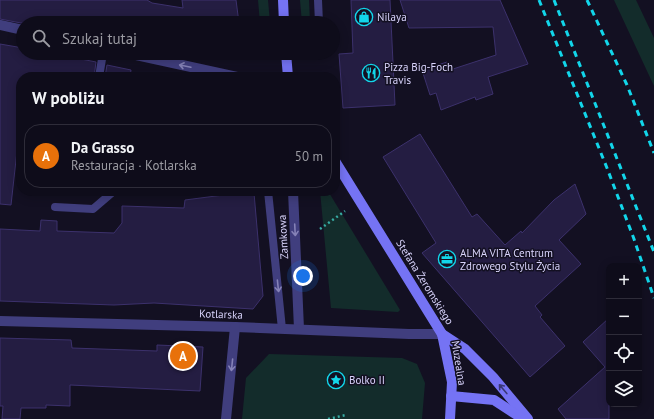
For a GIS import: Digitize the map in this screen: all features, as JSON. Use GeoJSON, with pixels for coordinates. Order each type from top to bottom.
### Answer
{"type":"FeatureCollection","features":[{"type":"Feature","properties":{"kind":"street"},"geometry":{"type":"LineString","coordinates":[[283,0],[284,16]]}},
{"type":"Feature","properties":{"kind":"street"},"geometry":{"type":"LineString","coordinates":[[0,25],[16,28]]}},
{"type":"Feature","properties":{"kind":"street"},"geometry":{"type":"LineString","coordinates":[[159,60],[213,72]]}},
{"type":"Feature","properties":{"kind":"street"},"geometry":{"type":"LineString","coordinates":[[287,60],[288,72]]}},
{"type":"Feature","properties":{"kind":"street","name":"Stefana Żeromskiego"},"geometry":{"type":"LineString","coordinates":[[340,169],[442,334],[465,349],[493,377],[528,419]]}},
{"type":"Feature","properties":{"kind":"street","name":"Zamkowa"},"geometry":{"type":"LineString","coordinates":[[293,196],[299,329]]}},
{"type":"Feature","properties":{"kind":"street","name":"Kotlarska"},"geometry":{"type":"LineString","coordinates":[[0,321],[442,334]]}},
{"type":"Feature","properties":{"kind":"street"},"geometry":{"type":"LineString","coordinates":[[226,419],[235,327]]}},
{"type":"Feature","properties":{"kind":"street","name":"Muzealna"},"geometry":{"type":"LineString","coordinates":[[442,334],[452,382],[450,419]]}},
{"type":"Feature","properties":{"kind":"street"},"geometry":{"type":"LineString","coordinates":[[451,396],[494,400],[523,419]]}},
{"type":"Feature","properties":{"kind":"lane"},"geometry":{"type":"LineString","coordinates":[[318,0],[319,16]]}},
{"type":"Feature","properties":{"kind":"lane"},"geometry":{"type":"LineString","coordinates":[[100,72],[102,60]]}},
{"type":"Feature","properties":{"kind":"lane"},"geometry":{"type":"LineString","coordinates":[[55,207],[93,209],[108,196]]}},
{"type":"Feature","properties":{"kind":"lane"},"geometry":{"type":"LineString","coordinates":[[269,196],[282,329]]}},
{"type":"Feature","properties":{"kind":"path"},"geometry":{"type":"LineString","coordinates":[[320,229],[345,211]]}},
{"type":"Feature","properties":{"kind":"path"},"geometry":{"type":"LineString","coordinates":[[328,419],[346,415]]}},
{"type":"Feature","properties":{"kind":"green space"},"geometry":{"type":"Polygon","coordinates":[[[258,0],[268,0],[269,16],[259,16],[258,0]]]}},
{"type":"Feature","properties":{"kind":"green space"},"geometry":{"type":"Polygon","coordinates":[[[300,0],[309,0],[310,16],[301,16],[300,0]]]}},
{"type":"Feature","properties":{"kind":"green space"},"geometry":{"type":"Polygon","coordinates":[[[614,0],[636,0],[654,38],[654,86],[614,0]]]}},
{"type":"Feature","properties":{"kind":"green space"},"geometry":{"type":"Polygon","coordinates":[[[320,196],[331,196],[400,310],[398,312],[331,308],[320,196]]]}},
{"type":"Feature","properties":{"kind":"green space"},"geometry":{"type":"Polygon","coordinates":[[[269,354],[402,358],[417,364],[425,383],[422,419],[242,419],[246,378],[269,354]]]}},
{"type":"Feature","properties":{"kind":"building"},"geometry":{"type":"Polygon","coordinates":[[[0,0],[147,0],[152,3],[183,8],[182,0],[236,0],[238,16],[16,16],[16,22],[0,19],[0,0]]]}},
{"type":"Feature","properties":{"kind":"building"},"geometry":{"type":"Polygon","coordinates":[[[351,0],[390,0],[395,105],[343,108],[340,54],[353,53],[351,0]]]}},
{"type":"Feature","properties":{"kind":"building"},"geometry":{"type":"Polygon","coordinates":[[[400,0],[500,0],[528,64],[488,77],[493,94],[476,100],[475,97],[441,110],[436,93],[430,95],[422,70],[447,62],[450,70],[496,55],[493,27],[409,28],[400,0]]]}},
{"type":"Feature","properties":{"kind":"building"},"geometry":{"type":"Polygon","coordinates":[[[0,44],[16,47],[16,60],[86,60],[96,62],[95,72],[16,72],[16,160],[11,205],[0,204],[0,44]]]}},
{"type":"Feature","properties":{"kind":"building"},"geometry":{"type":"Polygon","coordinates":[[[107,65],[131,70],[131,72],[106,72],[107,65]]]}},
{"type":"Feature","properties":{"kind":"building"},"geometry":{"type":"Polygon","coordinates":[[[420,134],[472,217],[477,214],[505,245],[521,231],[522,233],[554,200],[575,184],[586,214],[559,240],[581,264],[535,306],[542,315],[540,317],[565,346],[530,377],[422,253],[436,243],[383,157],[420,134]]]}},
{"type":"Feature","properties":{"kind":"building"},"geometry":{"type":"Polygon","coordinates":[[[216,196],[254,196],[263,296],[253,309],[154,303],[114,305],[0,301],[0,229],[40,231],[41,220],[57,221],[57,231],[114,233],[122,223],[122,206],[184,208],[185,200],[216,196]]]}},
{"type":"Feature","properties":{"kind":"building"},"geometry":{"type":"Polygon","coordinates":[[[606,321],[606,407],[609,407],[609,419],[566,419],[558,409],[605,367],[583,342],[606,321]]]}},
{"type":"Feature","properties":{"kind":"building"},"geometry":{"type":"Polygon","coordinates":[[[0,338],[71,340],[72,348],[157,351],[157,345],[203,347],[200,391],[70,385],[70,406],[46,405],[46,408],[21,408],[20,419],[2,419],[3,406],[0,406],[0,338]]]}},
{"type":"Feature","properties":{"kind":"railway"},"geometry":{"type":"LineString","coordinates":[[539,0],[607,168],[634,239],[654,298]]}},
{"type":"Feature","properties":{"kind":"railway"},"geometry":{"type":"LineString","coordinates":[[554,0],[654,252]]}},
{"type":"Feature","properties":{"kind":"railway"},"geometry":{"type":"LineString","coordinates":[[587,0],[627,85],[654,153]]}},
{"type":"Feature","properties":{"kind":"place","name":"Nilaya"},"geometry":{"type":"Point","coordinates":[364,17]}},
{"type":"Feature","properties":{"kind":"place","name":"Pizza Big-Foch Travis"},"geometry":{"type":"Point","coordinates":[371,73]}},
{"type":"Feature","properties":{"kind":"place","name":"ALMA VITA Centrum Zdrowego Stylu Życia"},"geometry":{"type":"Point","coordinates":[447,259]}},
{"type":"Feature","properties":{"kind":"place","name":"Da Grasso"},"geometry":{"type":"Point","coordinates":[183,356]}},
{"type":"Feature","properties":{"kind":"place","name":"Bolko II"},"geometry":{"type":"Point","coordinates":[336,380]}}]}
